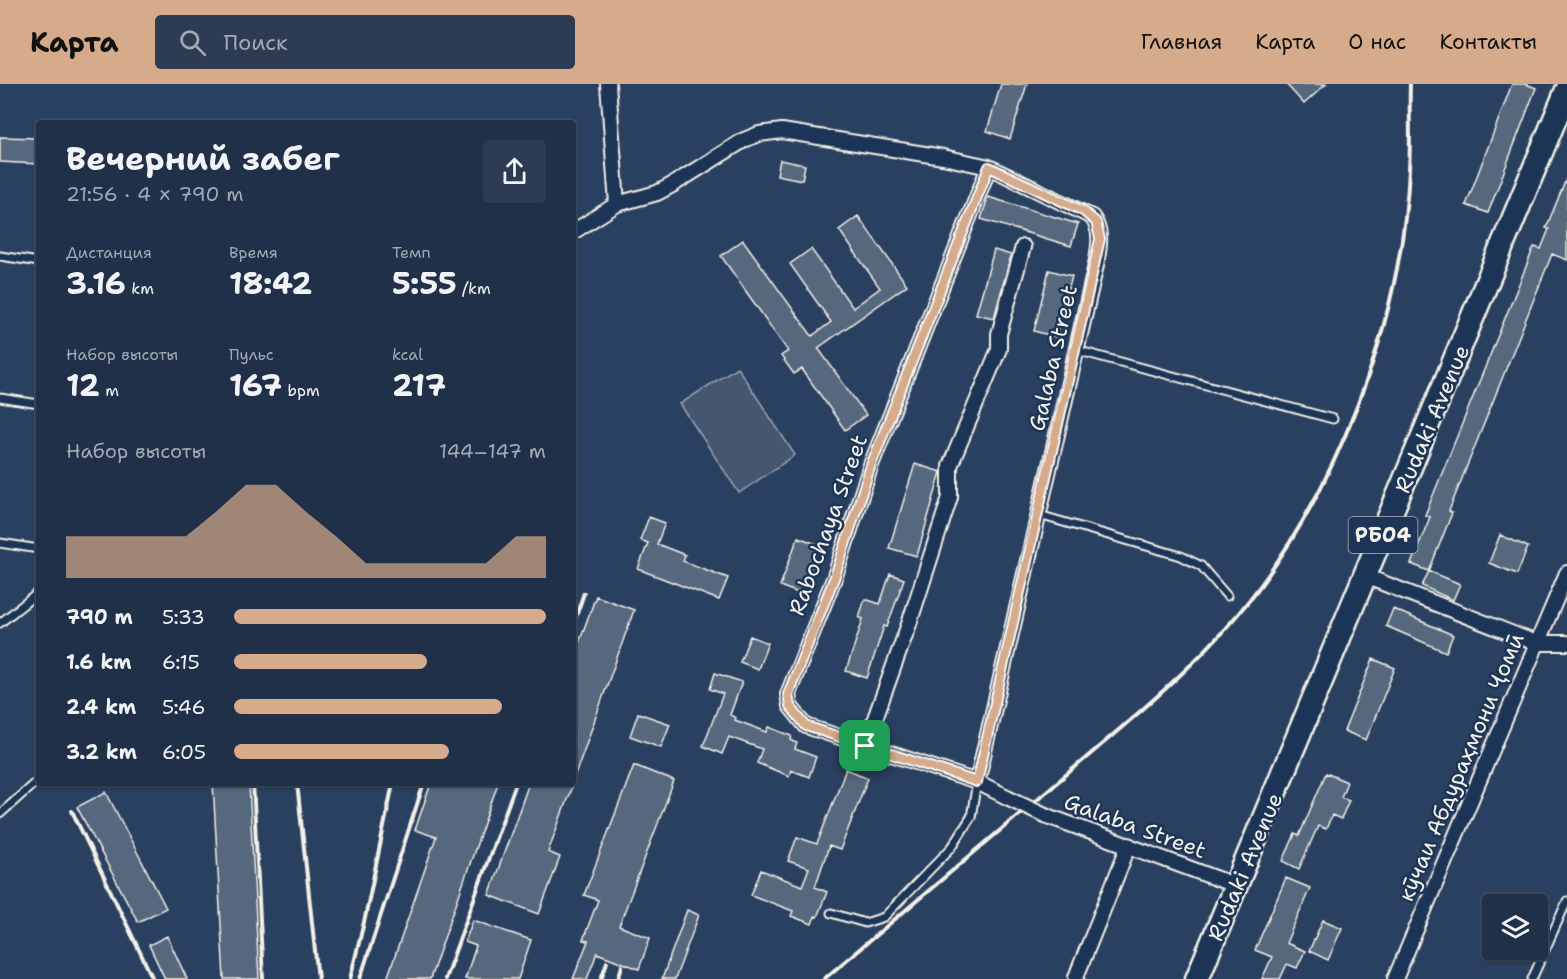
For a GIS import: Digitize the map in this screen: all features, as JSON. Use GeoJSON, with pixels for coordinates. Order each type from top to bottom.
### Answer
{"type":"FeatureCollection","features":[{"type":"Feature","properties":{"kind":"main road","name":"Rudaki Avenue"},"geometry":{"type":"LineString","coordinates":[[1197,979],[1567,90]]}},
{"type":"Feature","properties":{"kind":"street"},"geometry":{"type":"LineString","coordinates":[[608,84],[617,204]]}},
{"type":"Feature","properties":{"kind":"street","name":"Galaba Street"},"geometry":{"type":"LineString","coordinates":[[576,229],[584,222],[617,204],[657,193],[744,140],[759,134],[782,131],[943,157],[989,167],[1083,211],[1096,222],[1100,239],[1096,265],[977,782],[1045,815],[1237,886]]}},
{"type":"Feature","properties":{"kind":"street","name":"Rabochaya Street"},"geometry":{"type":"LineString","coordinates":[[977,782],[806,726],[790,706],[788,694],[835,576],[871,465],[989,167]]}},
{"type":"Feature","properties":{"kind":"street"},"geometry":{"type":"LineString","coordinates":[[865,746],[909,624],[950,497],[950,466],[999,349],[999,334],[1023,248]]}},
{"type":"Feature","properties":{"kind":"street","name":"кӯчаи Абдураҳмони Ҷомӣ"},"geometry":{"type":"LineString","coordinates":[[1395,979],[1567,573]]}},
{"type":"Feature","properties":{"kind":"street"},"geometry":{"type":"LineString","coordinates":[[1365,576],[1536,643],[1567,643]]}},
{"type":"Feature","properties":{"kind":"street"},"geometry":{"type":"LineString","coordinates":[[1076,977],[1129,845]]}},
{"type":"Feature","properties":{"kind":"lane"},"geometry":{"type":"LineString","coordinates":[[0,256],[36,262]]}},
{"type":"Feature","properties":{"kind":"lane"},"geometry":{"type":"LineString","coordinates":[[1076,350],[1333,419]]}},
{"type":"Feature","properties":{"kind":"lane"},"geometry":{"type":"LineString","coordinates":[[0,398],[36,404]]}},
{"type":"Feature","properties":{"kind":"lane"},"geometry":{"type":"LineString","coordinates":[[1039,515],[1181,556],[1201,567],[1227,596]]}},
{"type":"Feature","properties":{"kind":"lane"},"geometry":{"type":"LineString","coordinates":[[0,543],[36,549]]}},
{"type":"Feature","properties":{"kind":"lane"},"geometry":{"type":"LineString","coordinates":[[0,623],[36,594]]}},
{"type":"Feature","properties":{"kind":"lane"},"geometry":{"type":"LineString","coordinates":[[0,814],[36,782]]}},
{"type":"Feature","properties":{"kind":"lane"},"geometry":{"type":"LineString","coordinates":[[831,914],[865,923],[884,917],[952,847],[971,817],[977,782]]}},
{"type":"Feature","properties":{"kind":"lane"},"geometry":{"type":"LineString","coordinates":[[1532,979],[1567,901]]}},
{"type":"Feature","properties":{"kind":"shaded area"},"geometry":{"type":"Polygon","coordinates":[[[737,367],[795,455],[739,493],[680,404],[737,367]]]}},
{"type":"Feature","properties":{"kind":"building"},"geometry":{"type":"Polygon","coordinates":[[[1001,84],[1027,84],[1010,139],[987,131],[1001,84]]]}},
{"type":"Feature","properties":{"kind":"building"},"geometry":{"type":"Polygon","coordinates":[[[1286,84],[1326,84],[1304,104],[1286,84]]]}},
{"type":"Feature","properties":{"kind":"building"},"geometry":{"type":"Polygon","coordinates":[[[1512,84],[1526,84],[1536,88],[1488,213],[1466,205],[1512,84]]]}},
{"type":"Feature","properties":{"kind":"building"},"geometry":{"type":"Polygon","coordinates":[[[0,137],[36,138],[36,164],[0,162],[0,137]]]}},
{"type":"Feature","properties":{"kind":"building"},"geometry":{"type":"Polygon","coordinates":[[[780,160],[805,165],[802,180],[777,175],[780,160]]]}},
{"type":"Feature","properties":{"kind":"building"},"geometry":{"type":"Polygon","coordinates":[[[1567,177],[1567,260],[1552,254],[1449,511],[1452,513],[1429,571],[1411,564],[1430,517],[1425,515],[1534,247],[1541,249],[1549,229],[1546,228],[1567,177]]]}},
{"type":"Feature","properties":{"kind":"building"},"geometry":{"type":"Polygon","coordinates":[[[988,197],[1078,224],[1071,246],[981,219],[988,197]]]}},
{"type":"Feature","properties":{"kind":"building"},"geometry":{"type":"Polygon","coordinates":[[[858,216],[907,285],[818,348],[866,415],[845,430],[802,369],[794,374],[781,356],[788,351],[721,256],[743,240],[812,336],[831,322],[790,264],[811,249],[853,308],[880,288],[839,230],[858,216]]]}},
{"type":"Feature","properties":{"kind":"building"},"geometry":{"type":"Polygon","coordinates":[[[994,250],[1011,255],[994,318],[976,314],[994,250]]]}},
{"type":"Feature","properties":{"kind":"building"},"geometry":{"type":"Polygon","coordinates":[[[1049,270],[1072,276],[1056,337],[1034,331],[1049,270]]]}},
{"type":"Feature","properties":{"kind":"building"},"geometry":{"type":"Polygon","coordinates":[[[915,464],[941,472],[917,556],[889,548],[915,464]]]}},
{"type":"Feature","properties":{"kind":"building"},"geometry":{"type":"Polygon","coordinates":[[[649,517],[665,523],[657,544],[685,555],[683,561],[728,578],[719,600],[638,569],[648,543],[640,540],[649,517]]]}},
{"type":"Feature","properties":{"kind":"building"},"geometry":{"type":"Polygon","coordinates":[[[1500,535],[1528,547],[1517,574],[1489,563],[1500,535]]]}},
{"type":"Feature","properties":{"kind":"building"},"geometry":{"type":"Polygon","coordinates":[[[798,537],[819,545],[801,594],[780,586],[798,537]]]}},
{"type":"Feature","properties":{"kind":"building"},"geometry":{"type":"Polygon","coordinates":[[[1429,571],[1460,584],[1453,600],[1422,586],[1429,571]]]}},
{"type":"Feature","properties":{"kind":"building"},"geometry":{"type":"Polygon","coordinates":[[[890,574],[904,579],[887,627],[884,626],[867,678],[846,671],[863,619],[859,617],[865,599],[880,604],[890,574]]]}},
{"type":"Feature","properties":{"kind":"building"},"geometry":{"type":"Polygon","coordinates":[[[596,596],[634,610],[576,772],[576,651],[596,596]]]}},
{"type":"Feature","properties":{"kind":"building"},"geometry":{"type":"Polygon","coordinates":[[[1393,609],[1453,635],[1446,652],[1386,626],[1393,609]]]}},
{"type":"Feature","properties":{"kind":"building"},"geometry":{"type":"Polygon","coordinates":[[[750,636],[768,643],[758,669],[740,662],[750,636]]]}},
{"type":"Feature","properties":{"kind":"building"},"geometry":{"type":"Polygon","coordinates":[[[1373,659],[1395,668],[1366,740],[1344,731],[1373,659]]]}},
{"type":"Feature","properties":{"kind":"building"},"geometry":{"type":"Polygon","coordinates":[[[715,673],[742,682],[730,715],[736,718],[735,720],[767,732],[769,727],[792,736],[791,740],[797,743],[795,749],[816,757],[809,777],[791,770],[789,776],[757,763],[762,749],[729,737],[722,754],[703,746],[723,694],[710,689],[715,673]]]}},
{"type":"Feature","properties":{"kind":"building"},"geometry":{"type":"Polygon","coordinates":[[[638,713],[670,724],[661,747],[630,736],[638,713]]]}},
{"type":"Feature","properties":{"kind":"building"},"geometry":{"type":"Polygon","coordinates":[[[634,765],[674,781],[619,926],[650,938],[639,969],[597,953],[587,979],[573,979],[588,941],[583,940],[598,900],[584,895],[634,765]]]}},
{"type":"Feature","properties":{"kind":"building"},"geometry":{"type":"Polygon","coordinates":[[[846,769],[868,778],[840,850],[829,846],[815,887],[827,892],[812,924],[791,916],[793,911],[751,895],[761,870],[802,886],[809,868],[788,861],[797,837],[817,844],[846,769]]]}},
{"type":"Feature","properties":{"kind":"building"},"geometry":{"type":"Polygon","coordinates":[[[1326,773],[1347,782],[1341,797],[1349,800],[1341,819],[1332,815],[1326,829],[1318,826],[1299,869],[1283,861],[1295,834],[1299,836],[1326,773]]]}},
{"type":"Feature","properties":{"kind":"building"},"geometry":{"type":"Polygon","coordinates":[[[213,786],[249,786],[259,979],[224,979],[213,786]]]}},
{"type":"Feature","properties":{"kind":"building"},"geometry":{"type":"Polygon","coordinates":[[[430,786],[497,786],[430,979],[387,979],[436,837],[415,830],[430,786]]]}},
{"type":"Feature","properties":{"kind":"building"},"geometry":{"type":"Polygon","coordinates":[[[528,786],[572,786],[548,852],[560,857],[539,914],[489,895],[528,786]]]}},
{"type":"Feature","properties":{"kind":"building"},"geometry":{"type":"Polygon","coordinates":[[[106,792],[166,908],[138,922],[77,807],[106,792]]]}},
{"type":"Feature","properties":{"kind":"building"},"geometry":{"type":"Polygon","coordinates":[[[1286,878],[1310,888],[1286,943],[1305,951],[1297,968],[1287,964],[1280,979],[1262,979],[1272,957],[1255,950],[1286,878]]]}},
{"type":"Feature","properties":{"kind":"building"},"geometry":{"type":"Polygon","coordinates":[[[687,910],[699,915],[675,979],[662,979],[687,910]]]}},
{"type":"Feature","properties":{"kind":"building"},"geometry":{"type":"Polygon","coordinates":[[[473,920],[531,940],[518,979],[465,979],[476,946],[465,942],[473,920]]]}},
{"type":"Feature","properties":{"kind":"building"},"geometry":{"type":"Polygon","coordinates":[[[1323,920],[1342,928],[1328,960],[1309,951],[1323,920]]]}},
{"type":"Feature","properties":{"kind":"building"},"geometry":{"type":"Polygon","coordinates":[[[167,936],[187,979],[165,979],[149,945],[167,936]]]}},
{"type":"Feature","properties":{"kind":"railway"},"geometry":{"type":"LineString","coordinates":[[824,979],[1153,700],[1218,637],[1273,568],[1305,516],[1333,462],[1358,405],[1378,346],[1393,286],[1404,227],[1410,158],[1410,84]]}},
{"type":"Feature","properties":{"kind":"railway"},"geometry":{"type":"LineString","coordinates":[[576,616],[584,593]]}},
{"type":"Feature","properties":{"kind":"railway"},"geometry":{"type":"LineString","coordinates":[[253,786],[263,979]]}},
{"type":"Feature","properties":{"kind":"railway"},"geometry":{"type":"LineString","coordinates":[[297,786],[318,979]]}},
{"type":"Feature","properties":{"kind":"railway"},"geometry":{"type":"LineString","coordinates":[[350,979],[392,786]]}},
{"type":"Feature","properties":{"kind":"railway"},"geometry":{"type":"LineString","coordinates":[[360,979],[423,786]]}},
{"type":"Feature","properties":{"kind":"railway"},"geometry":{"type":"LineString","coordinates":[[445,979],[515,786]]}},
{"type":"Feature","properties":{"kind":"railway"},"geometry":{"type":"LineString","coordinates":[[72,811],[153,979]]}},
{"type":"Feature","properties":{"kind":"railway"},"geometry":{"type":"LineString","coordinates":[[601,979],[607,962]]}},
{"type":"Feature","properties":{"kind":"railway"},"geometry":{"type":"LineString","coordinates":[[618,979],[622,966]]}},
{"type":"Feature","properties":{"kind":"route"},"geometry":{"type":"LineString","coordinates":[[989,167],[1092,217],[1099,229],[1100,239],[1096,265],[977,782],[865,746],[806,726],[790,706],[788,694],[835,576],[871,465],[989,167]]}}]}
